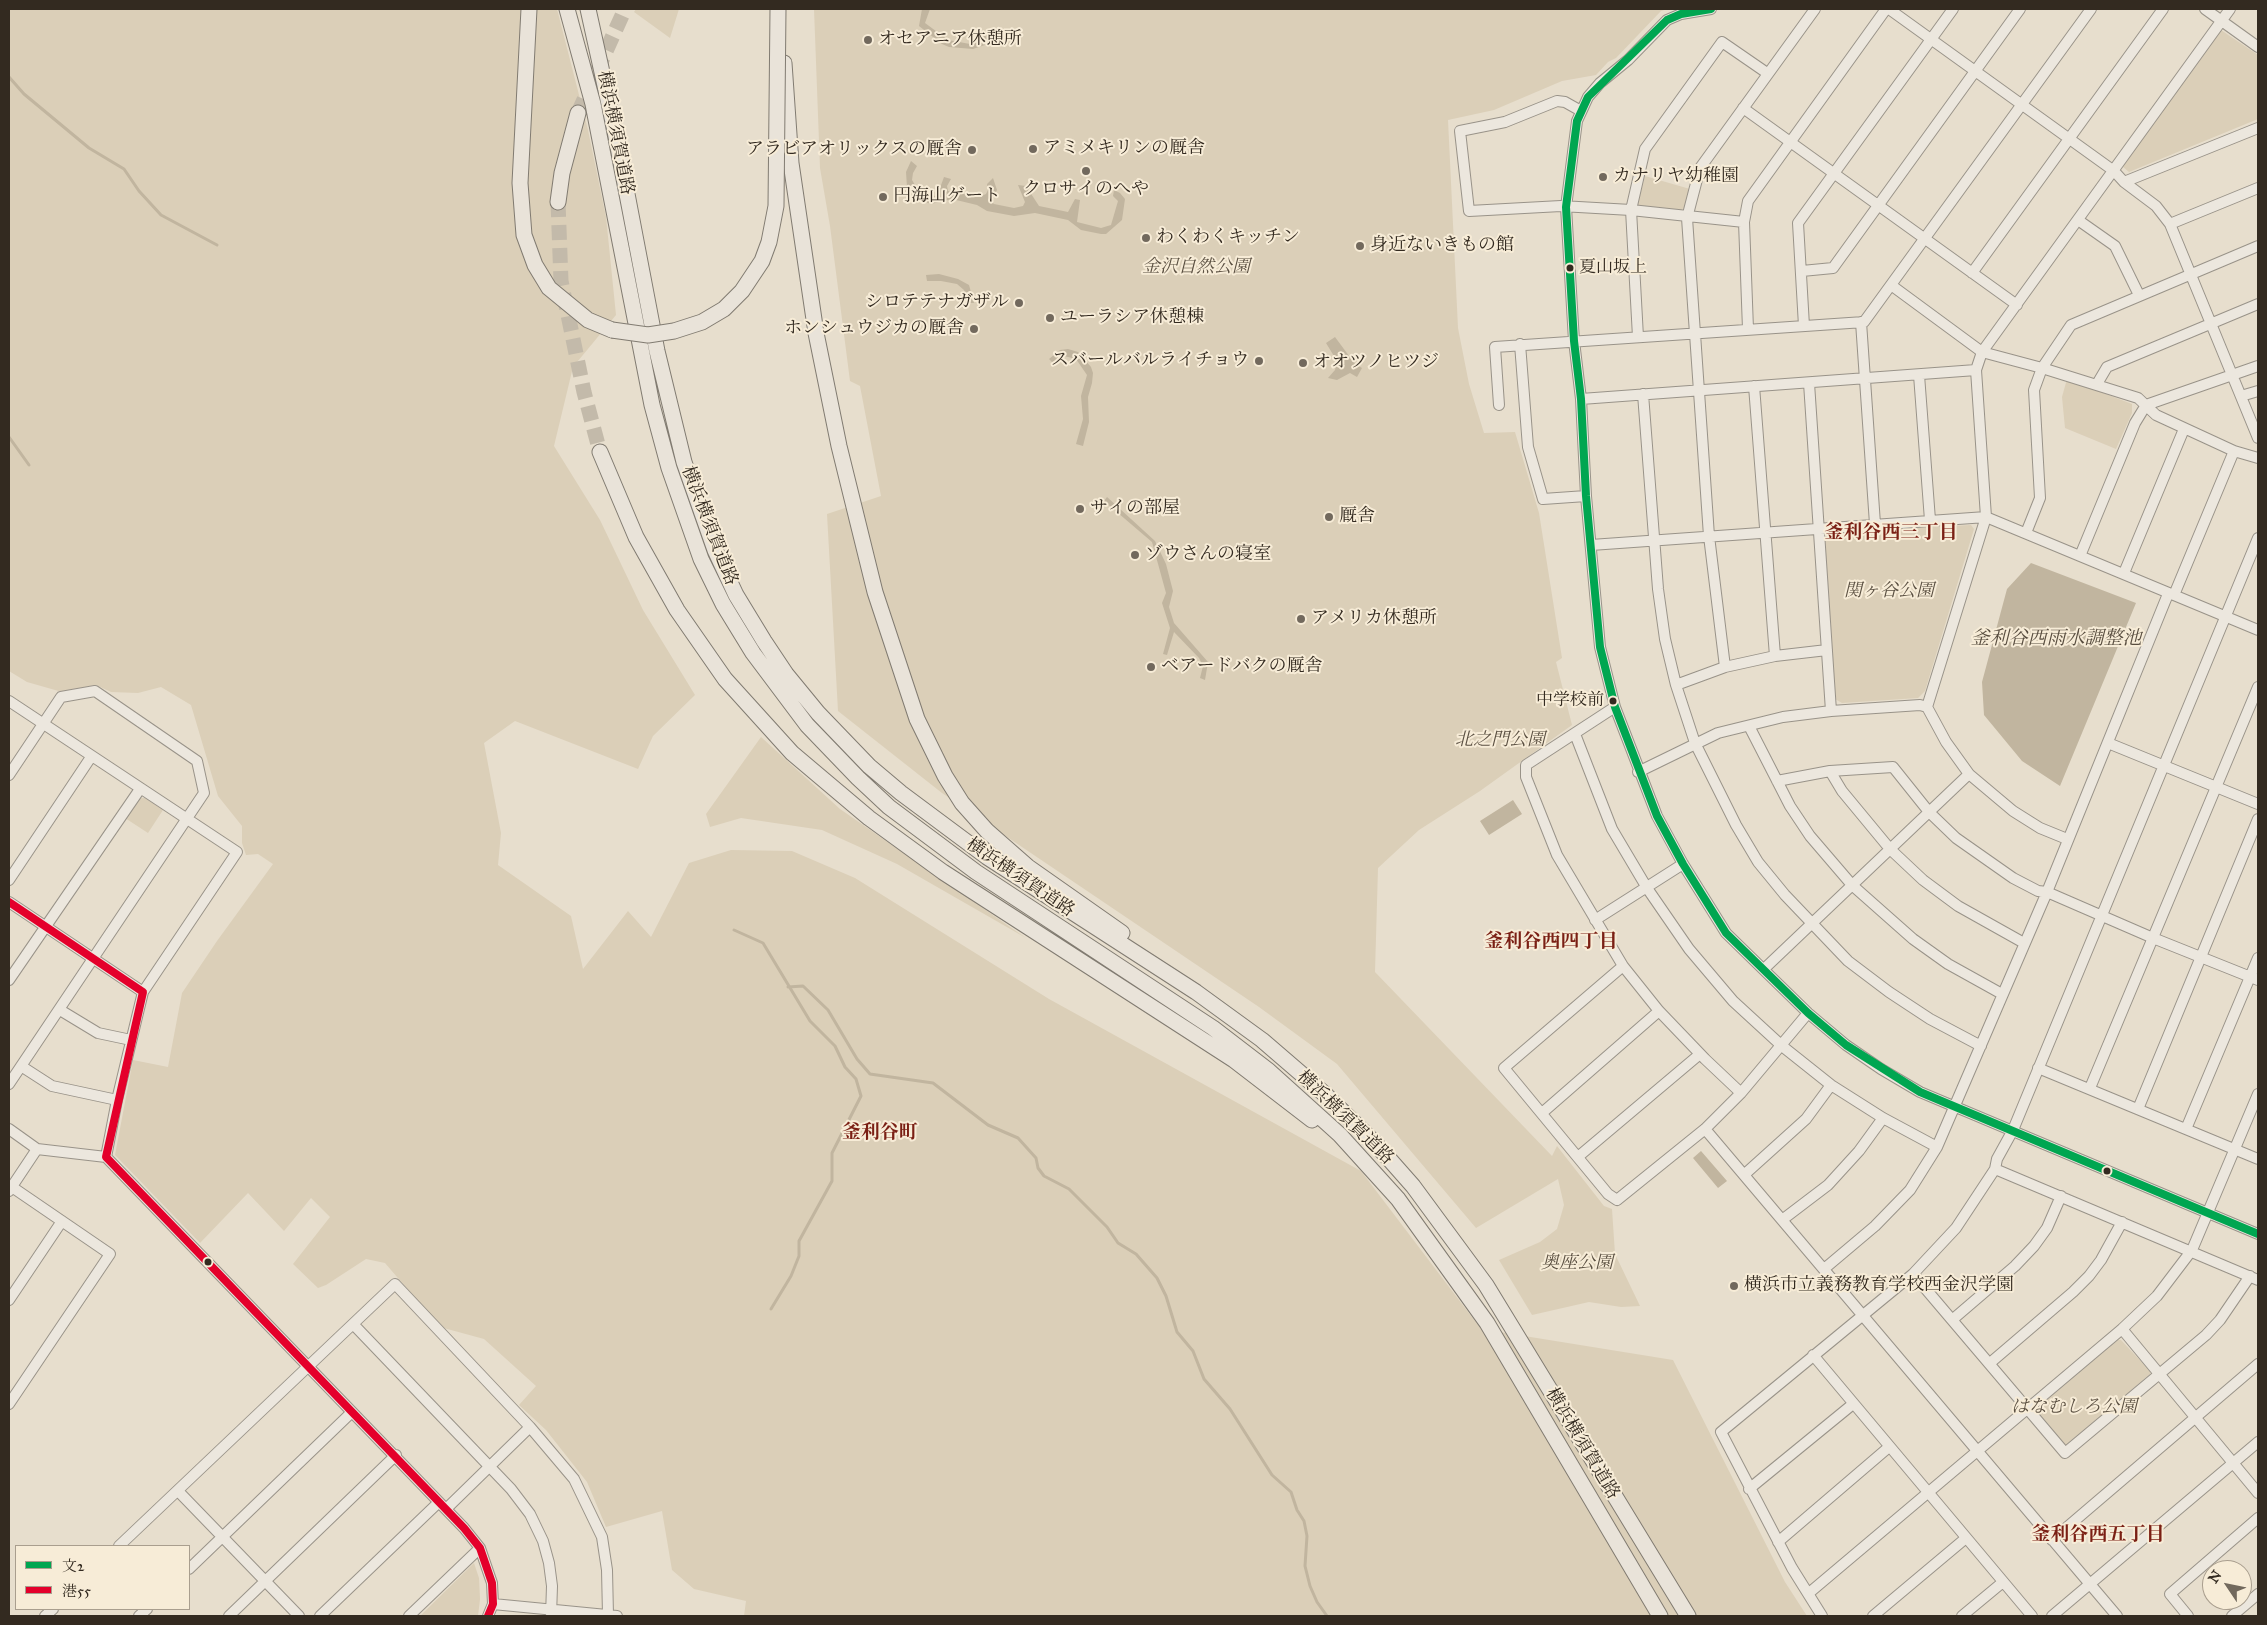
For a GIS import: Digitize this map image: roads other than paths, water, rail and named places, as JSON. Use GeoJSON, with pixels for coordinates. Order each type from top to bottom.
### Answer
{"type":"FeatureCollection","features":[{"type":"Feature","properties":{"kind":"highway"},"geometry":{"type":"LineString","coordinates":[[529,9],[520,184],[524,235],[534,265],[549,288],[588,320],[612,330],[628,334],[655,334],[674,331],[702,322],[724,309],[742,292],[762,261],[769,242],[776,206],[780,9]]}},
{"type":"Feature","properties":{"kind":"highway","name":"横浜横須賀道路"},"geometry":{"type":"LineString","coordinates":[[567,9],[592,104],[646,378],[669,468],[701,559],[723,604],[753,653],[801,717],[831,751],[889,807],[976,872],[1213,1028],[1305,1102],[1378,1175],[1398,1199],[1487,1323],[1660,1616]]}},
{"type":"Feature","properties":{"kind":"highway","name":"横浜横須賀道路"},"geometry":{"type":"LineString","coordinates":[[588,9],[615,131],[657,352],[684,462],[715,550],[736,595],[764,641],[811,704],[869,766],[942,825],[1041,894],[1196,992],[1262,1040],[1327,1096],[1375,1143],[1412,1186],[1486,1285],[1688,1616]]}},
{"type":"Feature","properties":{"kind":"highway"},"geometry":{"type":"LineString","coordinates":[[780,9],[786,114],[801,240],[818,342],[864,549],[880,609],[917,719],[928,744],[962,803],[987,831],[1028,867],[1201,985],[1250,1021],[1327,1096]]}},
{"type":"Feature","properties":{"kind":"highway"},"geometry":{"type":"LineString","coordinates":[[558,202],[562,172],[578,113]]}},
{"type":"Feature","properties":{"kind":"highway"},"geometry":{"type":"LineString","coordinates":[[600,452],[613,488],[652,569],[677,610],[725,679],[777,738],[822,780],[884,829],[1014,919],[1234,1060],[1378,1175]]}},
{"type":"Feature","properties":{"kind":"street"},"geometry":{"type":"LineString","coordinates":[[1711,9],[1681,14],[1667,20],[1628,60],[1600,83],[1581,111],[1575,132],[1566,207],[1574,341],[1581,399],[1586,496],[1600,647],[1615,707],[1638,772],[1657,816],[1683,864],[1726,932],[1808,1012],[1846,1045],[1880,1069],[1920,1092],[2258,1234]]}},
{"type":"Feature","properties":{"kind":"street"},"geometry":{"type":"LineString","coordinates":[[1725,668],[1709,536],[1687,218],[1700,168],[1815,9]]}},
{"type":"Feature","properties":{"kind":"street"},"geometry":{"type":"LineString","coordinates":[[1748,329],[1744,222],[1748,201],[1888,9],[2114,171],[2124,182],[2156,206],[2170,224],[2258,438]]}},
{"type":"Feature","properties":{"kind":"street"},"geometry":{"type":"LineString","coordinates":[[1804,326],[1798,224],[1953,9]]}},
{"type":"Feature","properties":{"kind":"street"},"geometry":{"type":"LineString","coordinates":[[1802,271],[1833,268],[2020,9]]}},
{"type":"Feature","properties":{"kind":"street"},"geometry":{"type":"LineString","coordinates":[[1499,405],[1495,347],[1864,322],[2092,9]]}},
{"type":"Feature","properties":{"kind":"street"},"geometry":{"type":"LineString","coordinates":[[1972,273],[2163,9]]}},
{"type":"Feature","properties":{"kind":"street"},"geometry":{"type":"LineString","coordinates":[[2205,9],[2258,47]]}},
{"type":"Feature","properties":{"kind":"street"},"geometry":{"type":"LineString","coordinates":[[1927,707],[1986,517],[1976,370],[1982,352],[2230,9]]}},
{"type":"Feature","properties":{"kind":"street"},"geometry":{"type":"LineString","coordinates":[[1638,337],[1631,210],[1645,149],[1722,42],[1767,73]]}},
{"type":"Feature","properties":{"kind":"street"},"geometry":{"type":"LineString","coordinates":[[1581,111],[1565,102],[1557,101],[1505,122],[1460,131],[1469,211],[1566,207],[1631,210],[1687,218],[1744,222]]}},
{"type":"Feature","properties":{"kind":"street"},"geometry":{"type":"LineString","coordinates":[[1743,108],[2016,305]]}},
{"type":"Feature","properties":{"kind":"street"},"geometry":{"type":"LineString","coordinates":[[2124,182],[2258,128]]}},
{"type":"Feature","properties":{"kind":"street"},"geometry":{"type":"LineString","coordinates":[[2170,224],[2258,188]]}},
{"type":"Feature","properties":{"kind":"street"},"geometry":{"type":"LineString","coordinates":[[2078,220],[2115,246],[2139,295]]}},
{"type":"Feature","properties":{"kind":"street"},"geometry":{"type":"LineString","coordinates":[[2026,534],[2040,498],[2034,390],[2042,368],[2071,325],[2258,246]]}},
{"type":"Feature","properties":{"kind":"street"},"geometry":{"type":"LineString","coordinates":[[1891,285],[1982,352],[2097,384],[2138,398],[2156,415],[2234,451],[2258,458]]}},
{"type":"Feature","properties":{"kind":"street"},"geometry":{"type":"LineString","coordinates":[[2097,384],[2108,367],[2258,304]]}},
{"type":"Feature","properties":{"kind":"street"},"geometry":{"type":"LineString","coordinates":[[1861,322],[1875,524]]}},
{"type":"Feature","properties":{"kind":"street"},"geometry":{"type":"LineString","coordinates":[[1520,344],[1528,447],[1543,499],[1586,496]]}},
{"type":"Feature","properties":{"kind":"street"},"geometry":{"type":"LineString","coordinates":[[2080,556],[2135,423],[2146,405],[2232,377],[2258,366]]}},
{"type":"Feature","properties":{"kind":"street"},"geometry":{"type":"LineString","coordinates":[[1581,399],[1976,370]]}},
{"type":"Feature","properties":{"kind":"street"},"geometry":{"type":"LineString","coordinates":[[1919,375],[1930,520]]}},
{"type":"Feature","properties":{"kind":"street"},"geometry":{"type":"LineString","coordinates":[[1809,382],[1831,711]]}},
{"type":"Feature","properties":{"kind":"street"},"geometry":{"type":"LineString","coordinates":[[1754,386],[1775,656]]}},
{"type":"Feature","properties":{"kind":"street"},"geometry":{"type":"LineString","coordinates":[[2241,396],[2258,391]]}},
{"type":"Feature","properties":{"kind":"street"},"geometry":{"type":"LineString","coordinates":[[1643,394],[1654,539],[1665,639],[1676,685],[1695,743],[1736,825],[1758,862],[1812,925],[1848,961],[1889,992],[1930,1019],[1981,1046]]}},
{"type":"Feature","properties":{"kind":"street"},"geometry":{"type":"LineString","coordinates":[[2124,573],[2184,429]]}},
{"type":"Feature","properties":{"kind":"street"},"geometry":{"type":"LineString","coordinates":[[1824,1269],[1875,1226],[1910,1190],[1937,1147],[1956,1106],[2171,594],[2234,451]]}},
{"type":"Feature","properties":{"kind":"street"},"geometry":{"type":"LineString","coordinates":[[1591,546],[1654,539],[1819,530],[1875,524],[1986,517],[2258,630]]}},
{"type":"Feature","properties":{"kind":"street"},"geometry":{"type":"LineString","coordinates":[[1822,1616],[1792,1568],[1749,1489],[1721,1432],[1913,1274],[1956,1228],[1995,1169],[2013,1130],[2258,538]]}},
{"type":"Feature","properties":{"kind":"street"},"geometry":{"type":"LineString","coordinates":[[1676,685],[1725,668],[1775,656],[1827,650]]}},
{"type":"Feature","properties":{"kind":"street"},"geometry":{"type":"LineString","coordinates":[[2090,1088],[2258,687]]}},
{"type":"Feature","properties":{"kind":"street"},"geometry":{"type":"LineString","coordinates":[[9,775],[61,697],[95,691],[197,761],[204,793],[9,1084]]}},
{"type":"Feature","properties":{"kind":"street"},"geometry":{"type":"LineString","coordinates":[[9,701],[237,852],[143,992],[117,1100],[106,1157]]}},
{"type":"Feature","properties":{"kind":"street"},"geometry":{"type":"LineString","coordinates":[[1638,772],[1718,733],[1783,717],[1831,711],[1920,705],[1927,707],[1946,742],[1969,774],[2013,811],[2040,828],[2067,839]]}},
{"type":"Feature","properties":{"kind":"street"},"geometry":{"type":"LineString","coordinates":[[1615,707],[1526,765],[1524,770],[1557,855],[1623,966],[1659,1011],[1741,1093]]}},
{"type":"Feature","properties":{"kind":"street"},"geometry":{"type":"LineString","coordinates":[[1749,726],[1777,781],[1810,836],[1852,885],[1913,939],[1941,959],[2002,994]]}},
{"type":"Feature","properties":{"kind":"street"},"geometry":{"type":"LineString","coordinates":[[1575,734],[1612,829],[1647,888],[1689,949],[1733,1001],[1782,1046],[1831,1085],[1883,1118],[1937,1147]]}},
{"type":"Feature","properties":{"kind":"street"},"geometry":{"type":"LineString","coordinates":[[2108,743],[2216,789],[2258,804]]}},
{"type":"Feature","properties":{"kind":"street"},"geometry":{"type":"LineString","coordinates":[[9,880],[91,757]]}},
{"type":"Feature","properties":{"kind":"street"},"geometry":{"type":"LineString","coordinates":[[1777,781],[1830,771],[1893,767],[1929,812],[1956,838],[1985,860],[2038,891],[2046,892],[2254,978]]}},
{"type":"Feature","properties":{"kind":"street"},"geometry":{"type":"LineString","coordinates":[[1830,771],[1842,791],[1890,849],[1923,880],[1958,906],[2024,943]]}},
{"type":"Feature","properties":{"kind":"street"},"geometry":{"type":"LineString","coordinates":[[1765,968],[1969,774]]}},
{"type":"Feature","properties":{"kind":"street"},"geometry":{"type":"LineString","coordinates":[[9,980],[140,789]]}},
{"type":"Feature","properties":{"kind":"street"},"geometry":{"type":"LineString","coordinates":[[2138,1109],[2258,819]]}},
{"type":"Feature","properties":{"kind":"street"},"geometry":{"type":"LineString","coordinates":[[1596,920],[1683,864]]}},
{"type":"Feature","properties":{"kind":"street"},"geometry":{"type":"LineString","coordinates":[[9,902],[143,992]]}},
{"type":"Feature","properties":{"kind":"street"},"geometry":{"type":"LineString","coordinates":[[2186,1129],[2254,978],[2258,958]]}},
{"type":"Feature","properties":{"kind":"street"},"geometry":{"type":"LineString","coordinates":[[1623,966],[1504,1068],[1579,1156],[1608,1194],[1617,1200],[1705,1129],[1741,1093],[1782,1046],[1808,1012]]}},
{"type":"Feature","properties":{"kind":"street"},"geometry":{"type":"LineString","coordinates":[[60,1010],[98,1033],[131,1040]]}},
{"type":"Feature","properties":{"kind":"street"},"geometry":{"type":"LineString","coordinates":[[1542,1113],[1659,1011]]}},
{"type":"Feature","properties":{"kind":"street"},"geometry":{"type":"LineString","coordinates":[[1579,1156],[1700,1054]]}},
{"type":"Feature","properties":{"kind":"street"},"geometry":{"type":"LineString","coordinates":[[21,1066],[52,1086],[117,1100]]}},
{"type":"Feature","properties":{"kind":"street"},"geometry":{"type":"LineString","coordinates":[[2038,1068],[2258,1159]]}},
{"type":"Feature","properties":{"kind":"street"},"geometry":{"type":"LineString","coordinates":[[1745,1174],[1806,1119],[1831,1085]]}},
{"type":"Feature","properties":{"kind":"street"},"geometry":{"type":"LineString","coordinates":[[1809,1593],[2122,1329],[2157,1296],[2192,1250],[2258,1094]]}},
{"type":"Feature","properties":{"kind":"street"},"geometry":{"type":"LineString","coordinates":[[1782,1220],[1828,1184],[1859,1151],[1883,1118]]}},
{"type":"Feature","properties":{"kind":"street"},"geometry":{"type":"LineString","coordinates":[[9,1129],[37,1149],[106,1157],[352,1412],[396,1455],[480,1548],[492,1583],[493,1604],[488,1616]]}},
{"type":"Feature","properties":{"kind":"street"},"geometry":{"type":"LineString","coordinates":[[1705,1129],[2117,1616]]}},
{"type":"Feature","properties":{"kind":"street"},"geometry":{"type":"LineString","coordinates":[[9,1404],[110,1254],[62,1221],[10,1189],[37,1149]]}},
{"type":"Feature","properties":{"kind":"street"},"geometry":{"type":"LineString","coordinates":[[1913,1274],[2066,1453],[2206,1335],[2254,1278],[2192,1250],[1995,1169]]}},
{"type":"Feature","properties":{"kind":"street"},"geometry":{"type":"LineString","coordinates":[[1952,1320],[2015,1266],[2034,1246],[2047,1228],[2061,1196]]}},
{"type":"Feature","properties":{"kind":"street"},"geometry":{"type":"LineString","coordinates":[[9,1300],[62,1221]]}},
{"type":"Feature","properties":{"kind":"street"},"geometry":{"type":"LineString","coordinates":[[1990,1364],[2089,1276],[2101,1260],[2122,1222]]}},
{"type":"Feature","properties":{"kind":"street"},"geometry":{"type":"LineString","coordinates":[[120,1545],[395,1284],[530,1427],[574,1479],[602,1538],[613,1616],[552,1613],[493,1604]]}},
{"type":"Feature","properties":{"kind":"street"},"geometry":{"type":"LineString","coordinates":[[353,1324],[488,1467],[512,1489],[530,1514],[543,1541],[552,1586],[552,1613]]}},
{"type":"Feature","properties":{"kind":"street"},"geometry":{"type":"LineString","coordinates":[[2122,1329],[2258,1493]]}},
{"type":"Feature","properties":{"kind":"street"},"geometry":{"type":"LineString","coordinates":[[1813,1355],[2032,1616]]}},
{"type":"Feature","properties":{"kind":"street"},"geometry":{"type":"LineString","coordinates":[[2052,1540],[2196,1419],[2258,1364]]}},
{"type":"Feature","properties":{"kind":"street"},"geometry":{"type":"LineString","coordinates":[[1749,1489],[1853,1404]]}},
{"type":"Feature","properties":{"kind":"street"},"geometry":{"type":"LineString","coordinates":[[190,1568],[352,1412]]}},
{"type":"Feature","properties":{"kind":"street"},"geometry":{"type":"LineString","coordinates":[[320,1616],[442,1505],[488,1467],[530,1427]]}},
{"type":"Feature","properties":{"kind":"street"},"geometry":{"type":"LineString","coordinates":[[2052,1616],[2258,1442]]}},
{"type":"Feature","properties":{"kind":"street"},"geometry":{"type":"LineString","coordinates":[[1778,1542],[1889,1447]]}},
{"type":"Feature","properties":{"kind":"street"},"geometry":{"type":"LineString","coordinates":[[229,1616],[396,1455]]}},
{"type":"Feature","properties":{"kind":"street"},"geometry":{"type":"LineString","coordinates":[[178,1490],[298,1616]]}},
{"type":"Feature","properties":{"kind":"street"},"geometry":{"type":"LineString","coordinates":[[2188,1616],[2170,1594],[2258,1518]]}},
{"type":"Feature","properties":{"kind":"street"},"geometry":{"type":"LineString","coordinates":[[1873,1616],[1966,1538]]}},
{"type":"Feature","properties":{"kind":"street"},"geometry":{"type":"LineString","coordinates":[[409,1616],[480,1548]]}},
{"type":"Feature","properties":{"kind":"street"},"geometry":{"type":"LineString","coordinates":[[1962,1616],[2003,1582]]}},
{"type":"Feature","properties":{"kind":"street"},"geometry":{"type":"LineString","coordinates":[[2232,1616],[2258,1594]]}},
{"type":"Feature","properties":{"kind":"water"},"geometry":{"type":"Polygon","coordinates":[[[922,9],[930,9],[925,23],[948,40],[970,44],[1000,27],[1005,31],[991,43],[973,49],[949,47],[942,44],[919,26],[922,9]]]}},
{"type":"Feature","properties":{"kind":"water"},"geometry":{"type":"Polygon","coordinates":[[[911,161],[917,166],[912,180],[918,190],[926,195],[937,196],[944,177],[951,179],[947,186],[948,191],[979,197],[986,194],[988,190],[987,184],[993,178],[997,190],[991,201],[994,204],[1014,208],[1023,206],[1025,202],[1018,185],[1026,186],[1039,206],[1068,212],[1075,199],[1080,200],[1077,222],[1101,228],[1111,225],[1118,201],[1113,196],[1114,190],[1125,199],[1122,220],[1106,234],[1101,234],[1081,230],[1068,220],[1035,213],[1014,216],[987,211],[977,205],[952,199],[931,204],[922,201],[907,187],[906,172],[911,161]]]}},
{"type":"Feature","properties":{"kind":"water"},"geometry":{"type":"Polygon","coordinates":[[[939,274],[958,279],[969,285],[974,303],[968,303],[964,290],[957,284],[927,281],[926,275],[939,274]]]}},
{"type":"Feature","properties":{"kind":"water"},"geometry":{"type":"Polygon","coordinates":[[[1335,337],[1355,364],[1362,368],[1357,377],[1350,373],[1337,380],[1328,378],[1335,370],[1337,361],[1326,343],[1335,337]]]}},
{"type":"Feature","properties":{"kind":"water"},"geometry":{"type":"Polygon","coordinates":[[[1068,349],[1078,352],[1091,367],[1093,373],[1088,397],[1089,422],[1083,446],[1076,444],[1083,419],[1081,396],[1087,375],[1076,359],[1064,356],[1053,363],[1049,359],[1060,350],[1068,349]]]}},
{"type":"Feature","properties":{"kind":"water"},"geometry":{"type":"Polygon","coordinates":[[[1107,497],[1155,541],[1166,564],[1173,591],[1169,607],[1174,623],[1208,662],[1205,680],[1200,678],[1203,666],[1199,658],[1174,632],[1167,655],[1163,654],[1170,628],[1162,603],[1166,593],[1152,542],[1104,501],[1107,497]]]}},
{"type":"Feature","properties":{"kind":"water","name":"釜利谷西雨水調整池"},"geometry":{"type":"Polygon","coordinates":[[[2031,563],[2136,603],[2060,786],[2022,761],[1984,715],[1982,682],[2007,589],[2031,563]]]}},
{"type":"Feature","properties":{"kind":"water"},"geometry":{"type":"Polygon","coordinates":[[[1513,800],[1522,814],[1489,835],[1480,821],[1513,800]]]}},
{"type":"Feature","properties":{"kind":"water"},"geometry":{"type":"Polygon","coordinates":[[[1701,1151],[1727,1181],[1718,1188],[1693,1158],[1701,1151]]]}},
{"type":"Feature","properties":{"kind":"waterway"},"geometry":{"type":"LineString","coordinates":[[9,77],[24,94],[89,148],[124,169],[139,191],[161,215],[217,245]]}},
{"type":"Feature","properties":{"kind":"waterway"},"geometry":{"type":"LineString","coordinates":[[9,437],[29,465]]}},
{"type":"Feature","properties":{"kind":"waterway"},"geometry":{"type":"LineString","coordinates":[[734,930],[763,943],[810,1021],[835,1046],[845,1067],[856,1079],[861,1096],[832,1153],[832,1181],[799,1241],[799,1256],[791,1276],[771,1309]]}},
{"type":"Feature","properties":{"kind":"waterway"},"geometry":{"type":"LineString","coordinates":[[788,987],[803,986],[828,1010],[857,1059],[870,1074],[933,1083],[988,1125],[1018,1138],[1036,1158],[1038,1168],[1044,1176],[1069,1189],[1107,1227],[1118,1243],[1136,1254],[1157,1278],[1166,1296],[1177,1332],[1193,1351],[1204,1379],[1230,1409],[1272,1475],[1291,1492],[1297,1510],[1304,1521],[1307,1536],[1305,1566],[1310,1586],[1317,1602],[1327,1616]]}},
{"type":"Feature","properties":{"kind":"tunnel"},"geometry":{"type":"LineString","coordinates":[[578,113],[625,9]]}},
{"type":"Feature","properties":{"kind":"tunnel"},"geometry":{"type":"LineString","coordinates":[[558,202],[561,281],[584,392],[600,452]]}},
{"type":"Feature","properties":{"kind":"place","name":"オセアニア休憩所"},"geometry":{"type":"Point","coordinates":[868,40]}},
{"type":"Feature","properties":{"kind":"place","name":"アミメキリンの厩舎"},"geometry":{"type":"Point","coordinates":[1033,149]}},
{"type":"Feature","properties":{"kind":"place","name":"アラビアオリックスの厩舎"},"geometry":{"type":"Point","coordinates":[972,150]}},
{"type":"Feature","properties":{"kind":"place","name":"クロサイのへや"},"geometry":{"type":"Point","coordinates":[1086,171]}},
{"type":"Feature","properties":{"kind":"place","name":"カナリヤ幼稚園"},"geometry":{"type":"Point","coordinates":[1603,177]}},
{"type":"Feature","properties":{"kind":"place","name":"円海山ゲート"},"geometry":{"type":"Point","coordinates":[883,197]}},
{"type":"Feature","properties":{"kind":"place","name":"わくわくキッチン"},"geometry":{"type":"Point","coordinates":[1146,238]}},
{"type":"Feature","properties":{"kind":"place","name":"身近ないきもの館"},"geometry":{"type":"Point","coordinates":[1360,246]}},
{"type":"Feature","properties":{"kind":"place","name":"夏山坂上"},"geometry":{"type":"Point","coordinates":[1570,268]}},
{"type":"Feature","properties":{"kind":"place","name":"シロテテナガザル"},"geometry":{"type":"Point","coordinates":[1019,303]}},
{"type":"Feature","properties":{"kind":"place","name":"ユーラシア休憩棟"},"geometry":{"type":"Point","coordinates":[1050,318]}},
{"type":"Feature","properties":{"kind":"place","name":"ホンシュウジカの厩舎"},"geometry":{"type":"Point","coordinates":[974,329]}},
{"type":"Feature","properties":{"kind":"place","name":"スバールバルライチョウ"},"geometry":{"type":"Point","coordinates":[1259,361]}},
{"type":"Feature","properties":{"kind":"place","name":"オオツノヒツジ"},"geometry":{"type":"Point","coordinates":[1303,363]}},
{"type":"Feature","properties":{"kind":"place","name":"サイの部屋"},"geometry":{"type":"Point","coordinates":[1080,509]}},
{"type":"Feature","properties":{"kind":"place","name":"厩舎"},"geometry":{"type":"Point","coordinates":[1329,517]}},
{"type":"Feature","properties":{"kind":"place","name":"ゾウさんの寝室"},"geometry":{"type":"Point","coordinates":[1135,555]}},
{"type":"Feature","properties":{"kind":"place","name":"アメリカ休憩所"},"geometry":{"type":"Point","coordinates":[1301,619]}},
{"type":"Feature","properties":{"kind":"place","name":"ベアードバクの厩舎"},"geometry":{"type":"Point","coordinates":[1151,667]}},
{"type":"Feature","properties":{"kind":"place","name":"中学校前"},"geometry":{"type":"Point","coordinates":[1613,701]}},
{"type":"Feature","properties":{"kind":"place","name":"横浜市立義務教育学校西金沢学園"},"geometry":{"type":"Point","coordinates":[1734,1286]}},
{"type":"Feature","properties":{"kind":"district","name":"釜利谷西三丁目"},"geometry":{"type":"Point","coordinates":[1891,533]}},
{"type":"Feature","properties":{"kind":"district","name":"釜利谷西四丁目"},"geometry":{"type":"Point","coordinates":[1551,942]}},
{"type":"Feature","properties":{"kind":"district","name":"釜利谷町"},"geometry":{"type":"Point","coordinates":[880,1133]}},
{"type":"Feature","properties":{"kind":"district","name":"釜利谷西五丁目"},"geometry":{"type":"Point","coordinates":[2098,1535]}},
{"type":"Feature","properties":{"kind":"park label","name":"金沢自然公園"},"geometry":{"type":"Point","coordinates":[1196,268]}},
{"type":"Feature","properties":{"kind":"park label","name":"関ヶ谷公園"},"geometry":{"type":"Point","coordinates":[1889,592]}},
{"type":"Feature","properties":{"kind":"park label","name":"北之門公園"},"geometry":{"type":"Point","coordinates":[1500,741]}},
{"type":"Feature","properties":{"kind":"park label","name":"奥座公園"},"geometry":{"type":"Point","coordinates":[1577,1264]}},
{"type":"Feature","properties":{"kind":"park label","name":"はなむしろ公園"},"geometry":{"type":"Point","coordinates":[2074,1408]}}]}
